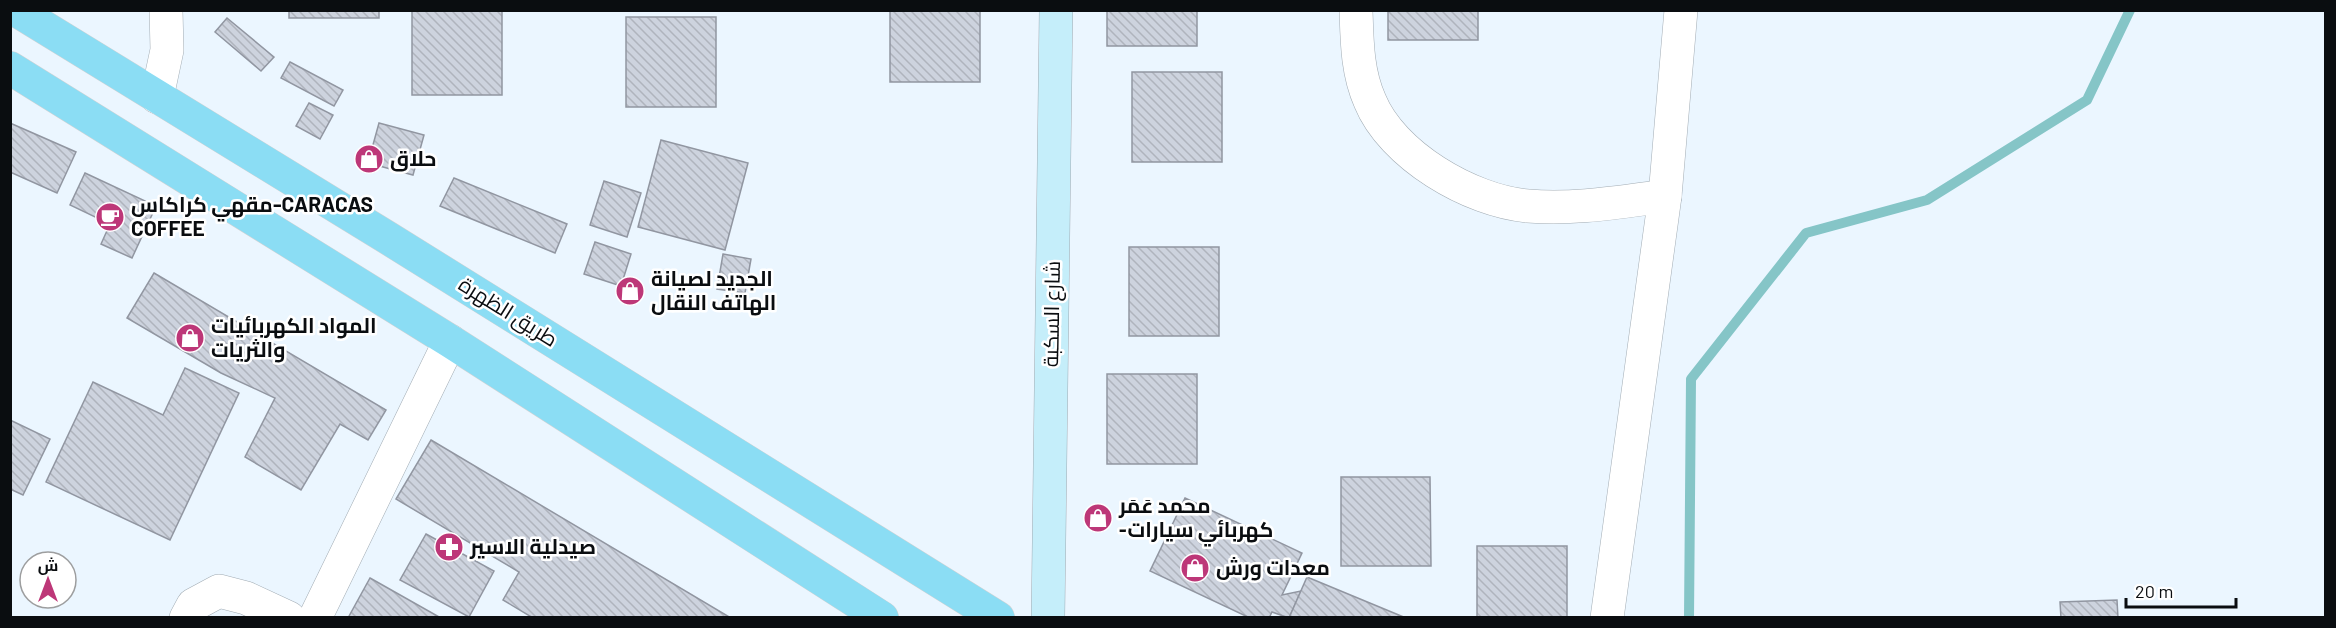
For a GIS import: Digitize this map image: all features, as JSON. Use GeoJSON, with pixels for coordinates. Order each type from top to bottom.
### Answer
{"type":"FeatureCollection","features":[{"type":"Feature","properties":{"kind":"main road","name":"طريق الظهرة"},"geometry":{"type":"LineString","coordinates":[[16,10],[998,618]]}},
{"type":"Feature","properties":{"kind":"main road","name":"شارع السكبة"},"geometry":{"type":"LineString","coordinates":[[1048,618],[1056,10]]}},
{"type":"Feature","properties":{"kind":"main road"},"geometry":{"type":"LineString","coordinates":[[10,68],[450,341],[882,618]]}},
{"type":"Feature","properties":{"kind":"street"},"geometry":{"type":"LineString","coordinates":[[157,97],[167,50],[166,10]]}},
{"type":"Feature","properties":{"kind":"street"},"geometry":{"type":"LineString","coordinates":[[1356,10],[1357,55],[1369,99],[1381,124],[1429,169],[1487,197],[1526,206],[1592,206],[1665,196]]}},
{"type":"Feature","properties":{"kind":"street"},"geometry":{"type":"LineString","coordinates":[[1607,618],[1665,196],[1681,10]]}},
{"type":"Feature","properties":{"kind":"street"},"geometry":{"type":"LineString","coordinates":[[315,618],[450,341]]}},
{"type":"Feature","properties":{"kind":"street"},"geometry":{"type":"LineString","coordinates":[[186,618],[193,604],[219,591],[246,598],[289,618]]}},
{"type":"Feature","properties":{"kind":"building"},"geometry":{"type":"Polygon","coordinates":[[[289,10],[379,10],[379,18],[289,18],[289,10]]]}},
{"type":"Feature","properties":{"kind":"building"},"geometry":{"type":"Polygon","coordinates":[[[412,10],[502,10],[502,95],[412,95],[412,10]]]}},
{"type":"Feature","properties":{"kind":"building"},"geometry":{"type":"Polygon","coordinates":[[[890,10],[980,10],[980,82],[890,82],[890,10]]]}},
{"type":"Feature","properties":{"kind":"building"},"geometry":{"type":"Polygon","coordinates":[[[1107,10],[1197,10],[1197,46],[1107,46],[1107,10]]]}},
{"type":"Feature","properties":{"kind":"building"},"geometry":{"type":"Polygon","coordinates":[[[1388,10],[1478,10],[1478,40],[1388,40],[1388,10]]]}},
{"type":"Feature","properties":{"kind":"building"},"geometry":{"type":"Polygon","coordinates":[[[626,17],[716,17],[716,107],[626,107],[626,17]]]}},
{"type":"Feature","properties":{"kind":"building"},"geometry":{"type":"Polygon","coordinates":[[[227,18],[274,57],[261,71],[215,32],[227,18]]]}},
{"type":"Feature","properties":{"kind":"building"},"geometry":{"type":"Polygon","coordinates":[[[290,62],[343,90],[334,106],[281,78],[290,62]]]}},
{"type":"Feature","properties":{"kind":"building"},"geometry":{"type":"Polygon","coordinates":[[[1132,72],[1222,72],[1222,162],[1132,162],[1132,72]]]}},
{"type":"Feature","properties":{"kind":"building"},"geometry":{"type":"Polygon","coordinates":[[[309,103],[333,115],[320,139],[296,126],[309,103]]]}},
{"type":"Feature","properties":{"kind":"building"},"geometry":{"type":"Polygon","coordinates":[[[10,123],[76,152],[57,193],[10,172],[10,123]]]}},
{"type":"Feature","properties":{"kind":"building"},"geometry":{"type":"Polygon","coordinates":[[[379,123],[424,135],[413,175],[368,163],[379,123]]]}},
{"type":"Feature","properties":{"kind":"building"},"geometry":{"type":"Polygon","coordinates":[[[661,140],[748,163],[725,250],[638,227],[661,140]]]}},
{"type":"Feature","properties":{"kind":"building"},"geometry":{"type":"Polygon","coordinates":[[[85,173],[156,206],[132,258],[101,244],[110,224],[70,205],[85,173]]]}},
{"type":"Feature","properties":{"kind":"building"},"geometry":{"type":"Polygon","coordinates":[[[454,178],[567,224],[555,253],[440,206],[454,178]]]}},
{"type":"Feature","properties":{"kind":"building"},"geometry":{"type":"Polygon","coordinates":[[[604,181],[641,193],[627,237],[590,225],[604,181]]]}},
{"type":"Feature","properties":{"kind":"building"},"geometry":{"type":"Polygon","coordinates":[[[595,242],[631,254],[621,286],[584,274],[595,242]]]}},
{"type":"Feature","properties":{"kind":"building"},"geometry":{"type":"Polygon","coordinates":[[[1129,247],[1219,247],[1219,336],[1129,336],[1129,247]]]}},
{"type":"Feature","properties":{"kind":"building"},"geometry":{"type":"Polygon","coordinates":[[[723,254],[751,259],[745,293],[717,289],[723,254]]]}},
{"type":"Feature","properties":{"kind":"building"},"geometry":{"type":"Polygon","coordinates":[[[154,273],[386,410],[368,440],[340,424],[301,490],[245,457],[275,398],[221,373],[127,318],[154,273]]]}},
{"type":"Feature","properties":{"kind":"building"},"geometry":{"type":"Polygon","coordinates":[[[185,368],[239,393],[170,540],[46,482],[93,382],[163,415],[185,368]]]}},
{"type":"Feature","properties":{"kind":"building"},"geometry":{"type":"Polygon","coordinates":[[[1107,374],[1197,374],[1197,464],[1107,464],[1107,374]]]}},
{"type":"Feature","properties":{"kind":"building"},"geometry":{"type":"Polygon","coordinates":[[[10,420],[50,439],[23,495],[10,489],[10,420]]]}},
{"type":"Feature","properties":{"kind":"building"},"geometry":{"type":"Polygon","coordinates":[[[431,440],[731,618],[533,618],[503,600],[519,572],[396,499],[431,440]]]}},
{"type":"Feature","properties":{"kind":"building"},"geometry":{"type":"Polygon","coordinates":[[[1341,477],[1430,477],[1431,566],[1341,566],[1341,477]]]}},
{"type":"Feature","properties":{"kind":"building"},"geometry":{"type":"Polygon","coordinates":[[[1185,498],[1302,553],[1282,595],[1301,591],[1289,618],[1272,612],[1269,618],[1250,618],[1150,571],[1185,498]]]}},
{"type":"Feature","properties":{"kind":"building"},"geometry":{"type":"Polygon","coordinates":[[[426,534],[494,571],[469,617],[400,580],[426,534]]]}},
{"type":"Feature","properties":{"kind":"building"},"geometry":{"type":"Polygon","coordinates":[[[1477,546],[1567,546],[1567,618],[1477,618],[1477,546]]]}},
{"type":"Feature","properties":{"kind":"building"},"geometry":{"type":"Polygon","coordinates":[[[1307,577],[1406,618],[1289,618],[1307,577]]]}},
{"type":"Feature","properties":{"kind":"building"},"geometry":{"type":"Polygon","coordinates":[[[370,578],[441,618],[348,618],[370,578]]]}},
{"type":"Feature","properties":{"kind":"building"},"geometry":{"type":"Polygon","coordinates":[[[2117,600],[2118,618],[2061,618],[2060,602],[2117,600]]]}},
{"type":"Feature","properties":{"kind":"waterway"},"geometry":{"type":"LineString","coordinates":[[1689,618],[1691,379],[1806,233],[1927,200],[2087,100],[2130,10]]}},
{"type":"Feature","properties":{"kind":"place","name":"حلاق"},"geometry":{"type":"Point","coordinates":[369,159]}},
{"type":"Feature","properties":{"kind":"place","name":"مقهي كراكاس-CARACAS COFFEE"},"geometry":{"type":"Point","coordinates":[110,217]}},
{"type":"Feature","properties":{"kind":"place","name":"الجديد لصيانة الهاتف النقال"},"geometry":{"type":"Point","coordinates":[630,291]}},
{"type":"Feature","properties":{"kind":"place","name":"المواد الكهربائيات والثريات"},"geometry":{"type":"Point","coordinates":[190,338]}},
{"type":"Feature","properties":{"kind":"place","name":"محمد عَمَر -كهربائي سيارات"},"geometry":{"type":"Point","coordinates":[1098,518]}},
{"type":"Feature","properties":{"kind":"place","name":"صيدلية الاسير"},"geometry":{"type":"Point","coordinates":[449,547]}},
{"type":"Feature","properties":{"kind":"place","name":"معدات ورش"},"geometry":{"type":"Point","coordinates":[1195,568]}}]}
